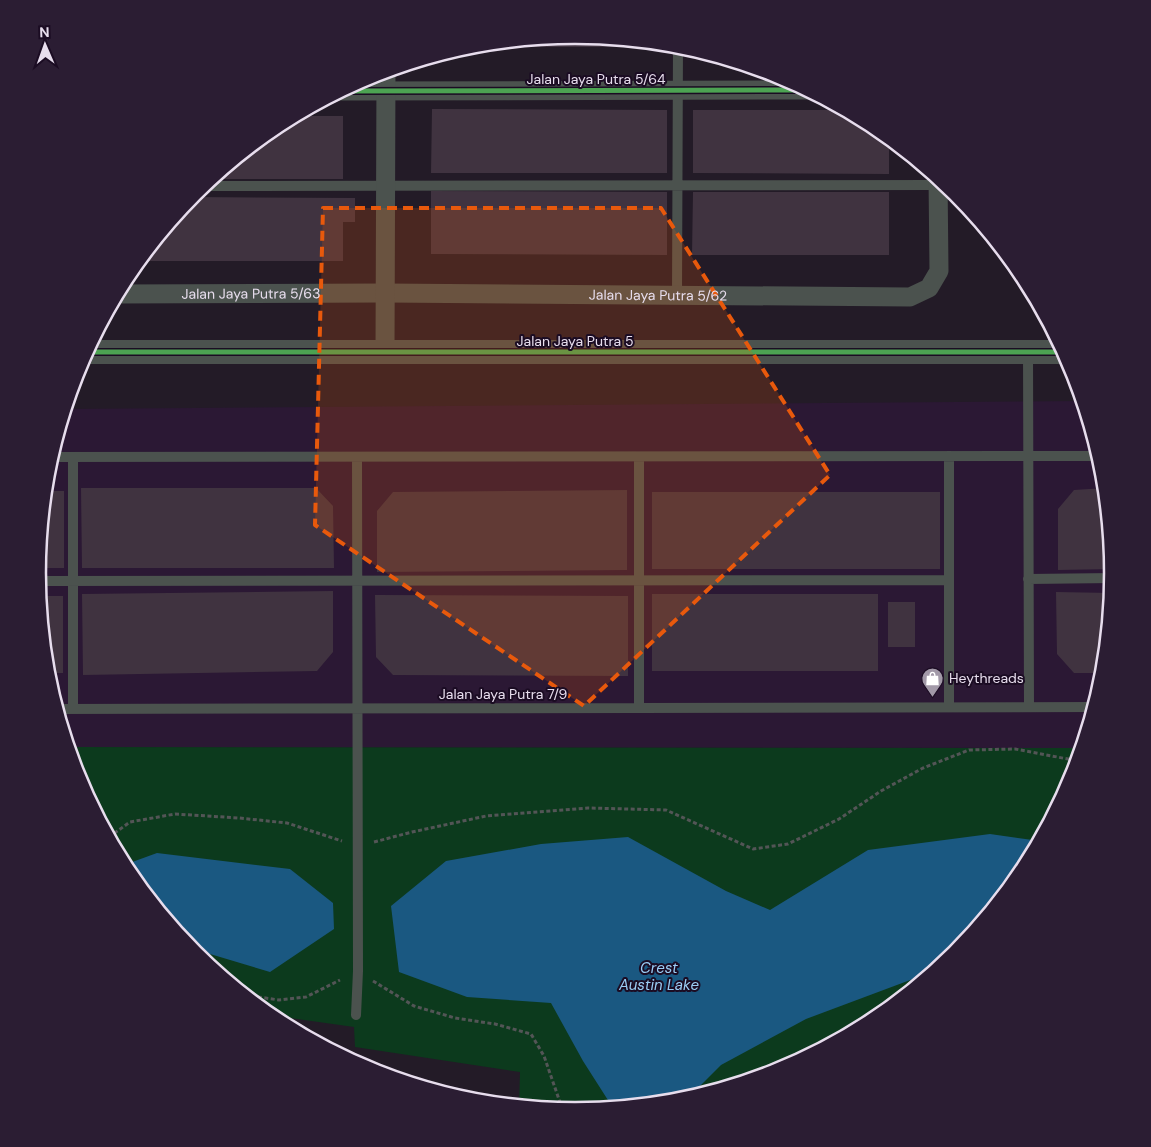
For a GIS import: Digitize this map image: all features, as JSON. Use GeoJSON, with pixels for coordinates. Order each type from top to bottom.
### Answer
{"type":"FeatureCollection","features":[{"type":"Feature","properties":{"kind":"street"},"geometry":{"type":"LineString","coordinates":[[385,352],[386,79]]}},
{"type":"Feature","properties":{"kind":"street","name":"Jalan Jaya Putra 5/64"},"geometry":{"type":"LineString","coordinates":[[358,91],[792,90]]}},
{"type":"Feature","properties":{"kind":"street","name":"Jalan Jaya Putra 5/62"},"geometry":{"type":"LineString","coordinates":[[385,293],[910,297],[928,288],[939,271],[938,188]]}},
{"type":"Feature","properties":{"kind":"street","name":"Jalan Jaya Putra 5/63"},"geometry":{"type":"LineString","coordinates":[[126,294],[385,293]]}},
{"type":"Feature","properties":{"kind":"street","name":"Jalan Jaya Putra 5"},"geometry":{"type":"LineString","coordinates":[[94,352],[1057,352]]}},
{"type":"Feature","properties":{"kind":"lane"},"geometry":{"type":"LineString","coordinates":[[677,295],[678,54]]}},
{"type":"Feature","properties":{"kind":"lane"},"geometry":{"type":"LineString","coordinates":[[215,186],[676,185],[931,181]]}},
{"type":"Feature","properties":{"kind":"lane"},"geometry":{"type":"LineString","coordinates":[[1028,352],[1028,707]]}},
{"type":"Feature","properties":{"kind":"lane"},"geometry":{"type":"LineString","coordinates":[[949,456],[949,707]]}},
{"type":"Feature","properties":{"kind":"lane"},"geometry":{"type":"LineString","coordinates":[[59,457],[1092,456]]}},
{"type":"Feature","properties":{"kind":"lane"},"geometry":{"type":"LineString","coordinates":[[73,457],[73,709]]}},
{"type":"Feature","properties":{"kind":"lane"},"geometry":{"type":"LineString","coordinates":[[356,1015],[358,971],[357,457]]}},
{"type":"Feature","properties":{"kind":"lane"},"geometry":{"type":"LineString","coordinates":[[639,457],[639,708]]}},
{"type":"Feature","properties":{"kind":"lane"},"geometry":{"type":"LineString","coordinates":[[1028,578],[1105,578]]}},
{"type":"Feature","properties":{"kind":"lane"},"geometry":{"type":"LineString","coordinates":[[46,582],[949,580]]}},
{"type":"Feature","properties":{"kind":"lane","name":"Jalan Jaya Putra 7/9"},"geometry":{"type":"LineString","coordinates":[[64,709],[1088,707]]}},
{"type":"Feature","properties":{"kind":"path"},"geometry":{"type":"LineString","coordinates":[[114,833],[130,822],[175,814],[287,823],[358,846],[486,816],[588,808],[666,810],[754,849],[788,844],[839,819],[881,791],[923,768],[969,750],[1015,750],[1071,760]]}},
{"type":"Feature","properties":{"kind":"path"},"geometry":{"type":"LineString","coordinates":[[257,997],[279,1000],[306,997],[358,971],[414,1006],[455,1018],[495,1024],[531,1034],[544,1056],[560,1103]]}},
{"type":"Feature","properties":{"kind":"highlighted area"},"geometry":{"type":"Polygon","coordinates":[[[323,208],[661,208],[830,475],[584,706],[315,525],[323,208]]]}},
{"type":"Feature","properties":{"kind":"shaded area"},"geometry":{"type":"Polygon","coordinates":[[[1076,401],[1087,436],[1101,504],[1105,574],[1101,643],[1087,711],[1077,744],[1076,748],[75,747],[64,711],[50,643],[46,574],[50,504],[56,470],[72,409],[1076,401]]]}},
{"type":"Feature","properties":{"kind":"green space"},"geometry":{"type":"Polygon","coordinates":[[[75,747],[1076,748],[1051,808],[1034,838],[1016,868],[974,923],[925,972],[870,1014],[810,1049],[778,1063],[713,1085],[645,1099],[576,1103],[541,1102],[519,1100],[520,1072],[355,1047],[354,1027],[287,1018],[253,994],[201,948],[177,923],[135,868],[100,808],[75,747]]]}},
{"type":"Feature","properties":{"kind":"water","name":"Crest Austin Lake"},"geometry":{"type":"Polygon","coordinates":[[[990,834],[1033,840],[1016,868],[974,923],[919,977],[806,1019],[721,1065],[697,1089],[645,1099],[609,1102],[583,1061],[551,1003],[467,997],[399,972],[391,906],[446,861],[541,844],[628,837],[726,891],[770,910],[868,850],[990,834]]]}},
{"type":"Feature","properties":{"kind":"water"},"geometry":{"type":"Polygon","coordinates":[[[157,853],[290,869],[333,903],[334,929],[270,972],[206,953],[177,923],[132,862],[157,853]]]}},
{"type":"Feature","properties":{"kind":"building"},"geometry":{"type":"Polygon","coordinates":[[[576,44],[633,47],[518,47],[576,44]]]}},
{"type":"Feature","properties":{"kind":"building"},"geometry":{"type":"Polygon","coordinates":[[[432,109],[667,110],[667,173],[431,173],[432,109]]]}},
{"type":"Feature","properties":{"kind":"building"},"geometry":{"type":"Polygon","coordinates":[[[693,110],[831,110],[889,147],[889,174],[693,173],[693,110]]]}},
{"type":"Feature","properties":{"kind":"building"},"geometry":{"type":"Polygon","coordinates":[[[309,116],[343,116],[343,179],[222,179],[253,153],[309,116]]]}},
{"type":"Feature","properties":{"kind":"building"},"geometry":{"type":"Polygon","coordinates":[[[431,191],[667,192],[667,255],[431,254],[431,191]]]}},
{"type":"Feature","properties":{"kind":"building"},"geometry":{"type":"Polygon","coordinates":[[[693,192],[889,192],[889,255],[692,255],[693,192]]]}},
{"type":"Feature","properties":{"kind":"building"},"geometry":{"type":"Polygon","coordinates":[[[203,197],[355,198],[355,222],[343,222],[343,261],[148,261],[177,224],[203,197]]]}},
{"type":"Feature","properties":{"kind":"building"},"geometry":{"type":"Polygon","coordinates":[[[81,488],[316,488],[333,506],[334,568],[82,568],[81,488]]]}},
{"type":"Feature","properties":{"kind":"building"},"geometry":{"type":"Polygon","coordinates":[[[1098,488],[1104,539],[1105,569],[1058,570],[1058,509],[1074,490],[1098,488]]]}},
{"type":"Feature","properties":{"kind":"building"},"geometry":{"type":"Polygon","coordinates":[[[627,490],[627,570],[377,572],[377,511],[393,492],[627,490]]]}},
{"type":"Feature","properties":{"kind":"building"},"geometry":{"type":"Polygon","coordinates":[[[52,491],[64,491],[64,568],[46,568],[52,491]]]}},
{"type":"Feature","properties":{"kind":"building"},"geometry":{"type":"Polygon","coordinates":[[[652,492],[940,492],[940,569],[652,569],[652,492]]]}},
{"type":"Feature","properties":{"kind":"building"},"geometry":{"type":"Polygon","coordinates":[[[333,591],[333,652],[317,671],[83,675],[82,594],[333,591]]]}},
{"type":"Feature","properties":{"kind":"building"},"geometry":{"type":"Polygon","coordinates":[[[1056,592],[1104,593],[1101,643],[1096,673],[1074,673],[1057,654],[1056,592]]]}},
{"type":"Feature","properties":{"kind":"building"},"geometry":{"type":"Polygon","coordinates":[[[652,594],[878,594],[878,671],[652,671],[652,594]]]}},
{"type":"Feature","properties":{"kind":"building"},"geometry":{"type":"Polygon","coordinates":[[[375,595],[628,596],[628,676],[393,675],[376,657],[375,595]]]}},
{"type":"Feature","properties":{"kind":"building"},"geometry":{"type":"Polygon","coordinates":[[[47,596],[63,596],[63,673],[55,673],[50,643],[47,596]]]}},
{"type":"Feature","properties":{"kind":"building"},"geometry":{"type":"Polygon","coordinates":[[[888,602],[915,602],[915,647],[888,647],[888,602]]]}},
{"type":"Feature","properties":{"kind":"cycle path"},"geometry":{"type":"LineString","coordinates":[[357,91],[792,90]]}},
{"type":"Feature","properties":{"kind":"cycle path"},"geometry":{"type":"LineString","coordinates":[[94,352],[1057,352]]}},
{"type":"Feature","properties":{"kind":"place","name":"Heythreads"},"geometry":{"type":"Point","coordinates":[933,697]}}]}
